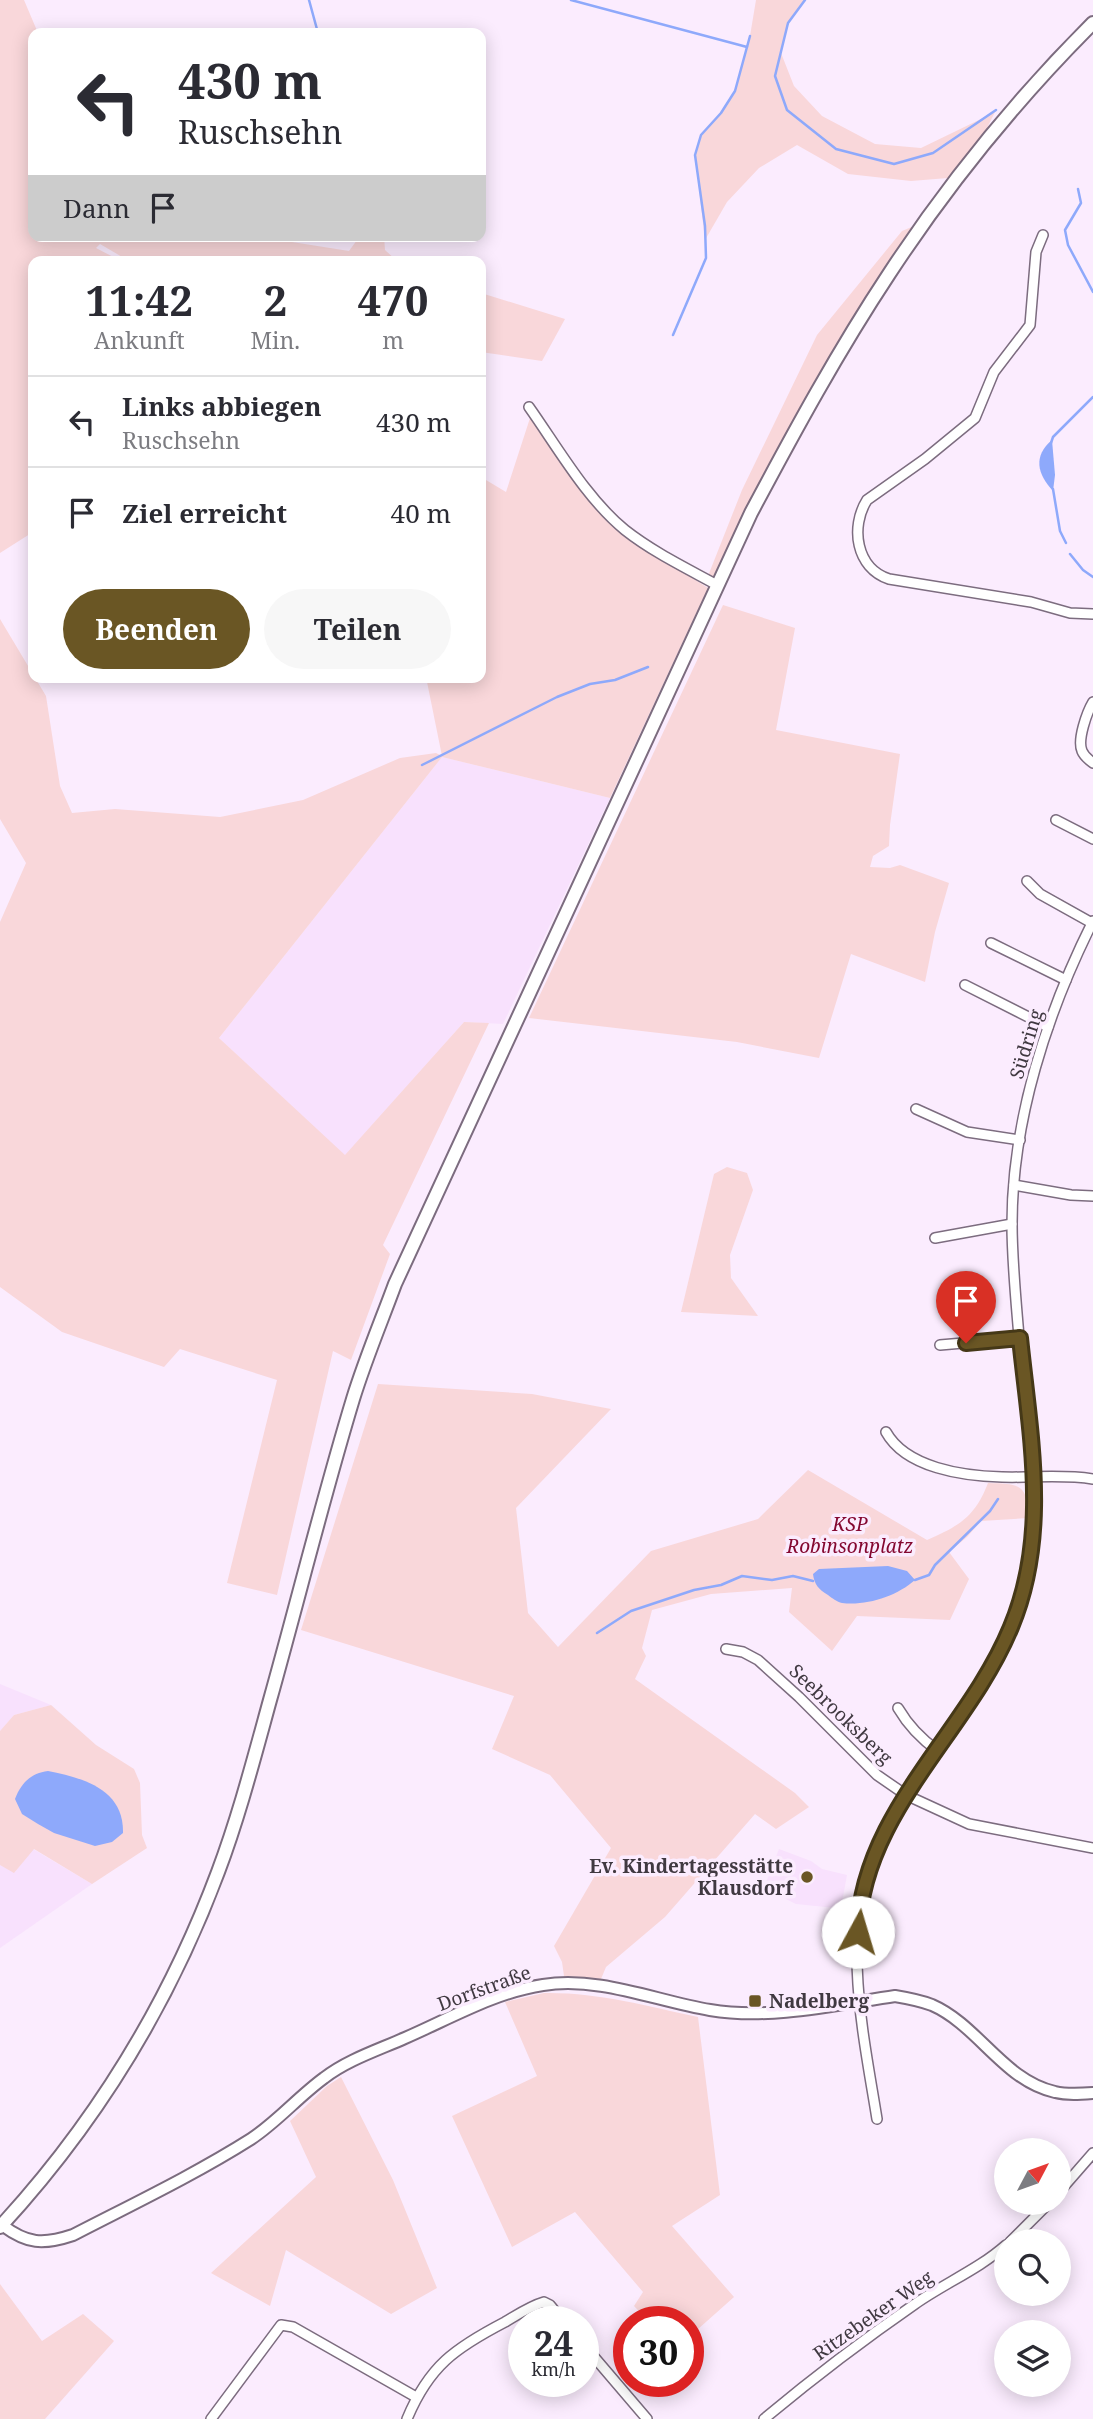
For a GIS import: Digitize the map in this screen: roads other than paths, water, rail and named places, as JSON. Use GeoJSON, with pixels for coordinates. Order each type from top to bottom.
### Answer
{"type":"FeatureCollection","features":[{"type":"Feature","properties":{"kind":"main road"},"geometry":{"type":"LineString","coordinates":[[1,2226],[81,2129],[129,2056],[180,1961],[218,1874],[243,1800],[354,1396],[395,1284],[751,513],[800,422],[889,274],[986,141],[1028,91],[1093,23]]}},
{"type":"Feature","properties":{"kind":"street"},"geometry":{"type":"LineString","coordinates":[[1043,235],[1036,253],[1030,325],[994,372],[975,418],[925,459],[872,495],[862,508],[858,525],[858,545],[863,558],[881,576],[1031,602],[1070,614],[1093,614]]}},
{"type":"Feature","properties":{"kind":"street"},"geometry":{"type":"LineString","coordinates":[[529,407],[599,503],[623,528],[650,549],[717,584]]}},
{"type":"Feature","properties":{"kind":"street"},"geometry":{"type":"LineString","coordinates":[[1093,702],[1080,745],[1082,753],[1093,764]]}},
{"type":"Feature","properties":{"kind":"street"},"geometry":{"type":"LineString","coordinates":[[1056,820],[1093,839]]}},
{"type":"Feature","properties":{"kind":"street"},"geometry":{"type":"LineString","coordinates":[[1027,881],[1040,894],[1092,922]]}},
{"type":"Feature","properties":{"kind":"street","name":"Südring"},"geometry":{"type":"LineString","coordinates":[[859,2001],[859,1915],[864,1885],[875,1850],[906,1795],[998,1657],[1013,1624],[1030,1565],[1034,1534],[1035,1476],[1016,1290],[1012,1224],[1014,1185],[1033,1076],[1066,980],[1092,922]]}},
{"type":"Feature","properties":{"kind":"street"},"geometry":{"type":"LineString","coordinates":[[992,943],[1066,980]]}},
{"type":"Feature","properties":{"kind":"street"},"geometry":{"type":"LineString","coordinates":[[965,985],[1048,1027]]}},
{"type":"Feature","properties":{"kind":"street"},"geometry":{"type":"LineString","coordinates":[[916,1109],[967,1132],[1020,1140]]}},
{"type":"Feature","properties":{"kind":"street"},"geometry":{"type":"LineString","coordinates":[[1014,1185],[1093,1196]]}},
{"type":"Feature","properties":{"kind":"street"},"geometry":{"type":"LineString","coordinates":[[934,1238],[1012,1224]]}},
{"type":"Feature","properties":{"kind":"street"},"geometry":{"type":"LineString","coordinates":[[940,1345],[1020,1338]]}},
{"type":"Feature","properties":{"kind":"street"},"geometry":{"type":"LineString","coordinates":[[886,1432],[905,1454],[925,1463],[962,1472],[1001,1477],[1076,1476],[1093,1479]]}},
{"type":"Feature","properties":{"kind":"street","name":"Seebrooksberg"},"geometry":{"type":"LineString","coordinates":[[726,1649],[743,1652],[767,1668],[877,1775],[906,1795],[969,1824],[1093,1848]]}},
{"type":"Feature","properties":{"kind":"street"},"geometry":{"type":"LineString","coordinates":[[898,1707],[906,1721],[937,1751]]}},
{"type":"Feature","properties":{"kind":"street","name":"Dorfstraße"},"geometry":{"type":"LineString","coordinates":[[1,2226],[26,2240],[53,2242],[73,2235],[226,2155],[255,2136],[335,2071],[485,2003],[524,1988],[545,1984],[576,1984],[615,1989],[710,2010],[733,2012],[791,2010],[895,1996],[912,1998],[934,2006],[954,2019],[1025,2079],[1056,2092],[1077,2095],[1093,2093]]}},
{"type":"Feature","properties":{"kind":"street"},"geometry":{"type":"LineString","coordinates":[[859,2001],[877,2119]]}},
{"type":"Feature","properties":{"kind":"street"},"geometry":{"type":"LineString","coordinates":[[1071,2178],[1093,2153]]}},
{"type":"Feature","properties":{"kind":"street","name":"Ritzebeker Weg"},"geometry":{"type":"LineString","coordinates":[[1022,2229],[1036,2216]]}},
{"type":"Feature","properties":{"kind":"street","name":"Ritzebeker Weg"},"geometry":{"type":"LineString","coordinates":[[764,2419],[817,2375],[917,2302],[994,2253]]}},
{"type":"Feature","properties":{"kind":"street"},"geometry":{"type":"LineString","coordinates":[[535,2306],[544,2302],[551,2306]]}},
{"type":"Feature","properties":{"kind":"street"},"geometry":{"type":"LineString","coordinates":[[407,2419],[425,2381],[465,2344],[508,2321]]}},
{"type":"Feature","properties":{"kind":"street"},"geometry":{"type":"LineString","coordinates":[[211,2419],[281,2325],[293,2327],[416,2397]]}},
{"type":"Feature","properties":{"kind":"street"},"geometry":{"type":"LineString","coordinates":[[599,2363],[647,2419]]}},
{"type":"Feature","properties":{"kind":"water"},"geometry":{"type":"Polygon","coordinates":[[[1052,440],[1055,475],[1053,491],[1043,478],[1039,465],[1042,452],[1052,440]]]}},
{"type":"Feature","properties":{"kind":"water"},"geometry":{"type":"Polygon","coordinates":[[[888,1566],[907,1571],[915,1580],[891,1595],[871,1601],[842,1603],[822,1591],[814,1581],[813,1574],[819,1569],[888,1566]]]}},
{"type":"Feature","properties":{"kind":"water"},"geometry":{"type":"Polygon","coordinates":[[[48,1771],[75,1777],[99,1788],[109,1796],[122,1818],[123,1833],[112,1842],[95,1846],[54,1833],[22,1814],[15,1799],[20,1788],[27,1780],[48,1771]]]}},
{"type":"Feature","properties":{"kind":"waterway"},"geometry":{"type":"LineString","coordinates":[[309,0],[317,28]]}},
{"type":"Feature","properties":{"kind":"waterway"},"geometry":{"type":"LineString","coordinates":[[571,0],[747,47]]}},
{"type":"Feature","properties":{"kind":"waterway"},"geometry":{"type":"LineString","coordinates":[[805,0],[788,23],[775,76],[787,110],[836,149],[894,164],[933,153],[996,110]]}},
{"type":"Feature","properties":{"kind":"waterway"},"geometry":{"type":"LineString","coordinates":[[673,335],[706,258],[705,226],[695,155],[701,135],[721,113],[735,91],[750,36]]}},
{"type":"Feature","properties":{"kind":"waterway"},"geometry":{"type":"LineString","coordinates":[[1078,189],[1081,203],[1065,230],[1068,245],[1093,292]]}},
{"type":"Feature","properties":{"kind":"waterway"},"geometry":{"type":"LineString","coordinates":[[1051,443],[1053,437],[1093,397]]}},
{"type":"Feature","properties":{"kind":"waterway"},"geometry":{"type":"LineString","coordinates":[[1053,489],[1060,531],[1066,543]]}},
{"type":"Feature","properties":{"kind":"waterway"},"geometry":{"type":"LineString","coordinates":[[1070,554],[1083,570],[1093,577]]}},
{"type":"Feature","properties":{"kind":"waterway"},"geometry":{"type":"LineString","coordinates":[[422,765],[557,697],[648,667]]}},
{"type":"Feature","properties":{"kind":"waterway"},"geometry":{"type":"LineString","coordinates":[[915,1580],[929,1575],[935,1565],[990,1511],[998,1499]]}},
{"type":"Feature","properties":{"kind":"waterway"},"geometry":{"type":"LineString","coordinates":[[597,1633],[631,1611],[694,1590],[721,1585],[742,1576],[772,1580],[793,1576],[813,1581]]}},
{"type":"Feature","properties":{"kind":"place","name":"Ev. Kindertagesstätte Klausdorf"},"geometry":{"type":"Point","coordinates":[807,1877]}},
{"type":"Feature","properties":{"kind":"place","name":"Nadelberg"},"geometry":{"type":"Point","coordinates":[755,2001]}},
{"type":"Feature","properties":{"kind":"park label","name":"KSP Robinsonplatz"},"geometry":{"type":"Point","coordinates":[850,1535]}}]}
